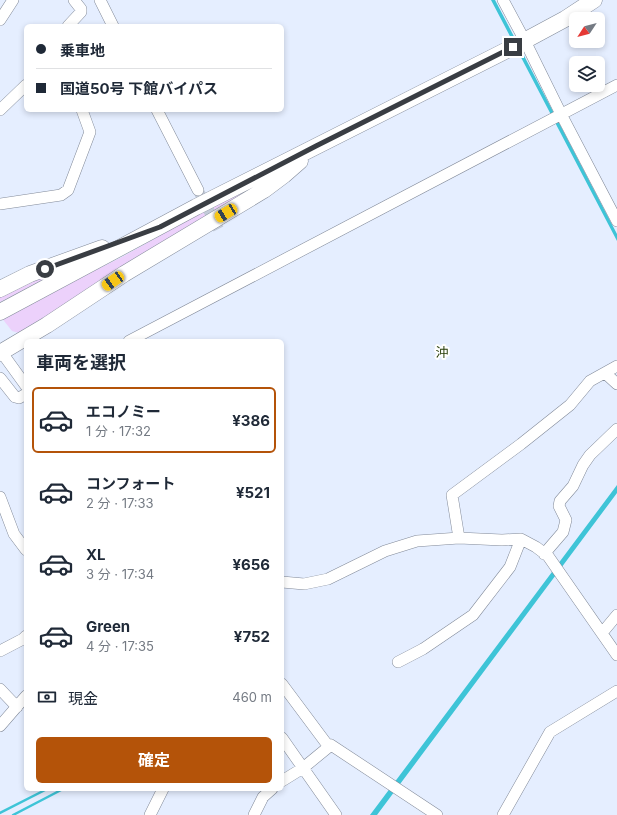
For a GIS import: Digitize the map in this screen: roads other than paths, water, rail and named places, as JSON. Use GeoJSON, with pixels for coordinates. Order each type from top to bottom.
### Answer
{"type":"FeatureCollection","features":[{"type":"Feature","properties":{"kind":"highway"},"geometry":{"type":"LineString","coordinates":[[0,312],[316,146],[525,41],[565,19],[594,0]]}},
{"type":"Feature","properties":{"kind":"highway"},"geometry":{"type":"LineString","coordinates":[[1,352],[54,321],[124,274],[264,190],[284,175],[316,146]]}},
{"type":"Feature","properties":{"kind":"highway"},"geometry":{"type":"LineString","coordinates":[[0,289],[30,274],[160,227]]}},
{"type":"Feature","properties":{"kind":"street"},"geometry":{"type":"LineString","coordinates":[[0,20],[13,0]]}},
{"type":"Feature","properties":{"kind":"street"},"geometry":{"type":"LineString","coordinates":[[70,24],[81,12],[81,9],[74,0]]}},
{"type":"Feature","properties":{"kind":"street"},"geometry":{"type":"LineString","coordinates":[[100,0],[112,24]]}},
{"type":"Feature","properties":{"kind":"street"},"geometry":{"type":"LineString","coordinates":[[503,0],[617,222]]}},
{"type":"Feature","properties":{"kind":"street"},"geometry":{"type":"LineString","coordinates":[[133,339],[617,85]]}},
{"type":"Feature","properties":{"kind":"street"},"geometry":{"type":"LineString","coordinates":[[0,110],[24,87]]}},
{"type":"Feature","properties":{"kind":"street"},"geometry":{"type":"LineString","coordinates":[[0,204],[61,195],[68,190],[90,132],[83,112]]}},
{"type":"Feature","properties":{"kind":"street"},"geometry":{"type":"LineString","coordinates":[[158,112],[198,190]]}},
{"type":"Feature","properties":{"kind":"street"},"geometry":{"type":"LineString","coordinates":[[1,352],[24,383]]}},
{"type":"Feature","properties":{"kind":"street"},"geometry":{"type":"LineString","coordinates":[[459,538],[452,495],[521,444],[567,407],[590,381],[617,366]]}},
{"type":"Feature","properties":{"kind":"street"},"geometry":{"type":"LineString","coordinates":[[605,373],[617,384]]}},
{"type":"Feature","properties":{"kind":"street"},"geometry":{"type":"LineString","coordinates":[[0,378],[15,397],[19,398],[24,395]]}},
{"type":"Feature","properties":{"kind":"street"},"geometry":{"type":"LineString","coordinates":[[544,554],[563,532],[566,520],[559,506],[560,501],[573,486],[583,464],[590,455],[617,429]]}},
{"type":"Feature","properties":{"kind":"street"},"geometry":{"type":"LineString","coordinates":[[0,497],[14,534],[24,547]]}},
{"type":"Feature","properties":{"kind":"street"},"geometry":{"type":"LineString","coordinates":[[284,582],[304,584],[328,579],[385,551],[417,542],[459,538],[502,540],[521,539],[536,547],[548,556],[617,655]]}},
{"type":"Feature","properties":{"kind":"street"},"geometry":{"type":"LineString","coordinates":[[398,662],[423,649],[473,615],[510,567],[521,539]]}},
{"type":"Feature","properties":{"kind":"street"},"geometry":{"type":"LineString","coordinates":[[602,633],[617,615]]}},
{"type":"Feature","properties":{"kind":"street"},"geometry":{"type":"LineString","coordinates":[[0,651],[24,638]]}},
{"type":"Feature","properties":{"kind":"street"},"geometry":{"type":"LineString","coordinates":[[284,687],[329,747]]}},
{"type":"Feature","properties":{"kind":"street"},"geometry":{"type":"LineString","coordinates":[[0,689],[17,706]]}},
{"type":"Feature","properties":{"kind":"street"},"geometry":{"type":"LineString","coordinates":[[503,815],[550,732],[617,691]]}},
{"type":"Feature","properties":{"kind":"street"},"geometry":{"type":"LineString","coordinates":[[0,726],[24,698]]}},
{"type":"Feature","properties":{"kind":"street"},"geometry":{"type":"LineString","coordinates":[[284,741],[336,815]]}},
{"type":"Feature","properties":{"kind":"street"},"geometry":{"type":"LineString","coordinates":[[284,780],[303,768],[331,744],[437,815]]}},
{"type":"Feature","properties":{"kind":"street"},"geometry":{"type":"LineString","coordinates":[[150,815],[162,791]]}},
{"type":"Feature","properties":{"kind":"street"},"geometry":{"type":"LineString","coordinates":[[254,815],[263,797],[270,791]]}},
{"type":"Feature","properties":{"kind":"water"},"geometry":{"type":"Polygon","coordinates":[[[491,0],[495,0],[617,234],[617,241],[491,0]]]}},
{"type":"Feature","properties":{"kind":"water"},"geometry":{"type":"Polygon","coordinates":[[[617,485],[617,493],[377,815],[370,815],[617,485]]]}},
{"type":"Feature","properties":{"kind":"waterway"},"geometry":{"type":"LineString","coordinates":[[0,813],[43,791]]}},
{"type":"Feature","properties":{"kind":"waterway"},"geometry":{"type":"LineString","coordinates":[[13,815],[59,791]]}},
{"type":"Feature","properties":{"kind":"tunnel"},"geometry":{"type":"LineString","coordinates":[[198,190],[219,230]]}},
{"type":"Feature","properties":{"kind":"district","name":"沖"},"geometry":{"type":"Point","coordinates":[442,352]}}]}
